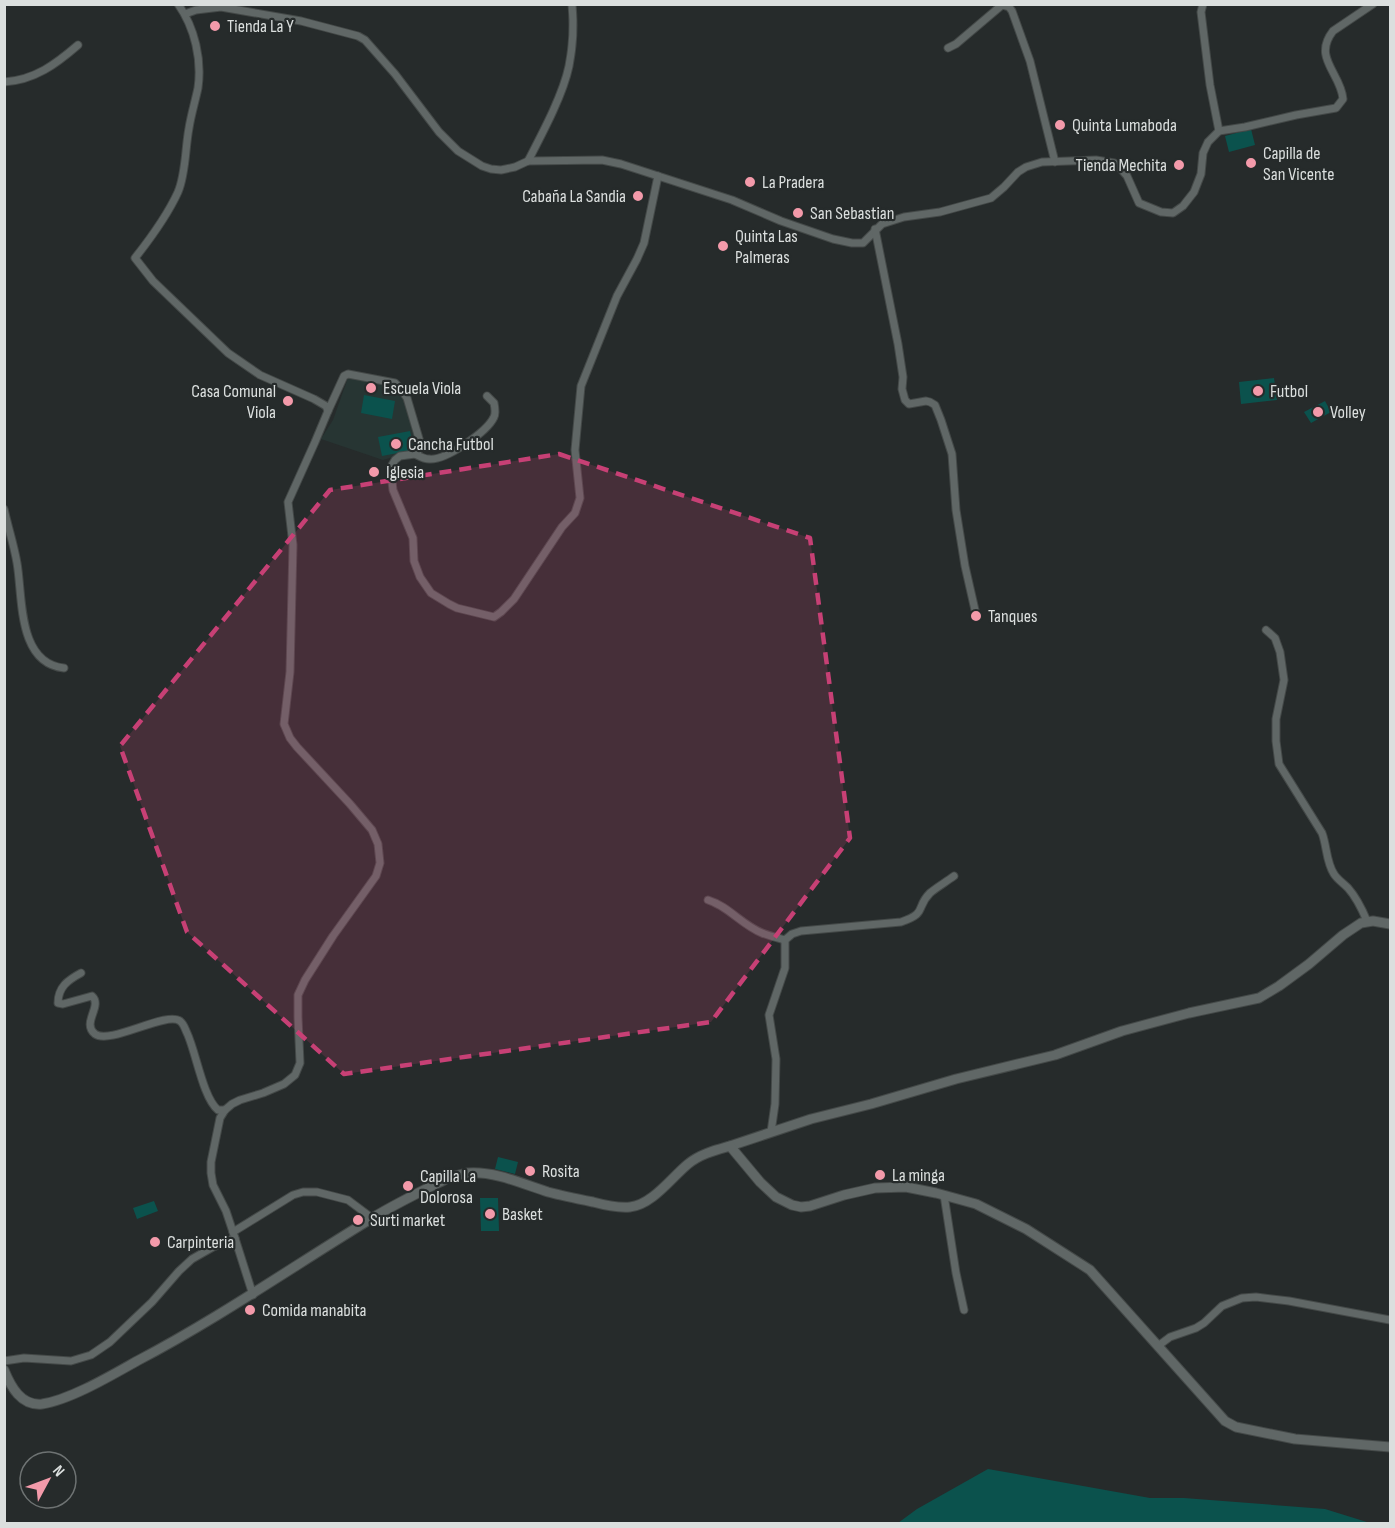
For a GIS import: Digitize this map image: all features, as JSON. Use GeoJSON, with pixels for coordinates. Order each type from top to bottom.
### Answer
{"type":"FeatureCollection","features":[{"type":"Feature","properties":{"kind":"street"},"geometry":{"type":"LineString","coordinates":[[178,4],[193,32],[198,60],[198,86],[179,189],[135,258],[153,280],[228,352],[260,375],[320,402],[326,406],[328,411]]}},
{"type":"Feature","properties":{"kind":"street"},"geometry":{"type":"LineString","coordinates":[[528,161],[560,93],[569,67],[574,25],[572,4]]}},
{"type":"Feature","properties":{"kind":"street"},"geometry":{"type":"LineString","coordinates":[[1203,4],[1201,12],[1206,54],[1219,131]]}},
{"type":"Feature","properties":{"kind":"street"},"geometry":{"type":"LineString","coordinates":[[185,14],[196,10],[221,7],[300,21],[358,36],[365,40],[395,74],[440,132],[458,151],[482,166],[491,169],[508,169],[528,161],[602,160],[732,200],[832,239],[863,243],[882,224],[991,198],[1018,172],[1042,162],[1096,160],[1114,163],[1127,176],[1139,203],[1161,212],[1173,213],[1183,206],[1194,192],[1201,174],[1203,153],[1208,142],[1219,131],[1336,108],[1343,99],[1343,95],[1337,78],[1327,62],[1325,53],[1328,38],[1333,31],[1373,4]]}},
{"type":"Feature","properties":{"kind":"street"},"geometry":{"type":"LineString","coordinates":[[948,48],[956,44],[1002,5],[1009,7],[1030,61],[1055,162]]}},
{"type":"Feature","properties":{"kind":"street"},"geometry":{"type":"LineString","coordinates":[[4,82],[42,72],[57,63],[78,45]]}},
{"type":"Feature","properties":{"kind":"street"},"geometry":{"type":"LineString","coordinates":[[487,396],[494,403],[494,417],[481,434],[439,458],[430,459],[415,454],[400,456],[392,465],[391,473],[393,490],[413,538],[414,561],[420,577],[431,593],[457,608],[494,617],[514,599],[562,527],[575,513],[580,498],[575,450],[582,386],[617,296],[638,259],[644,243],[658,176]]}},
{"type":"Feature","properties":{"kind":"street"},"geometry":{"type":"LineString","coordinates":[[875,229],[898,344],[905,400],[909,404],[926,401],[935,405],[952,454],[956,510],[975,610]]}},
{"type":"Feature","properties":{"kind":"street"},"geometry":{"type":"LineString","coordinates":[[253,1294],[226,1212],[213,1185],[211,1162],[220,1118],[225,1110],[240,1100],[284,1084],[295,1075],[300,1063],[298,995],[333,936],[376,876],[380,863],[378,844],[372,830],[297,747],[284,724],[290,672],[293,545],[288,502],[344,376],[348,374],[395,383],[407,398],[417,431],[420,442],[419,450],[415,454]]}},
{"type":"Feature","properties":{"kind":"street"},"geometry":{"type":"LineString","coordinates":[[4,509],[17,563],[24,620],[30,641],[37,654],[45,662],[53,667],[64,668]]}},
{"type":"Feature","properties":{"kind":"street"},"geometry":{"type":"LineString","coordinates":[[1266,630],[1275,638],[1280,652],[1284,680],[1276,719],[1279,764],[1322,833],[1334,874],[1348,888],[1362,908],[1367,921]]}},
{"type":"Feature","properties":{"kind":"street"},"geometry":{"type":"LineString","coordinates":[[771,1132],[775,1104],[776,1059],[770,1016],[785,968],[785,940],[801,930],[901,922],[913,918],[920,912],[929,895],[954,876]]}},
{"type":"Feature","properties":{"kind":"street"},"geometry":{"type":"LineString","coordinates":[[708,900],[718,903],[762,933],[785,940]]}},
{"type":"Feature","properties":{"kind":"street"},"geometry":{"type":"LineString","coordinates":[[4,1370],[14,1390],[24,1400],[42,1404],[65,1397],[99,1382],[165,1346],[253,1294],[372,1218],[446,1179],[467,1173],[483,1174],[600,1204],[629,1207],[638,1205],[649,1199],[689,1162],[710,1152],[811,1119],[956,1079],[1055,1055],[1122,1031],[1189,1013],[1259,998],[1279,986],[1361,923],[1367,921],[1390,924]]}},
{"type":"Feature","properties":{"kind":"street"},"geometry":{"type":"LineString","coordinates":[[81,973],[68,980],[61,989],[58,1003],[63,1005],[92,996],[96,1002],[92,1013],[91,1028],[95,1034],[104,1037],[169,1019],[179,1020],[192,1045],[200,1074],[213,1105],[218,1110],[225,1110]]}},
{"type":"Feature","properties":{"kind":"street"},"geometry":{"type":"LineString","coordinates":[[730,1146],[760,1182],[776,1197],[792,1205],[810,1206],[854,1192],[891,1186],[944,1195],[976,1204],[1026,1229],[1081,1264],[1097,1278],[1225,1421],[1236,1427],[1295,1439],[1390,1447]]}},
{"type":"Feature","properties":{"kind":"street"},"geometry":{"type":"LineString","coordinates":[[4,1361],[24,1358],[71,1361],[91,1355],[125,1328],[192,1260],[293,1195],[317,1192],[348,1200],[372,1218]]}},
{"type":"Feature","properties":{"kind":"street"},"geometry":{"type":"LineString","coordinates":[[944,1195],[964,1310]]}},
{"type":"Feature","properties":{"kind":"street"},"geometry":{"type":"LineString","coordinates":[[1158,1346],[1170,1337],[1196,1328],[1222,1306],[1242,1298],[1256,1297],[1289,1301],[1390,1320]]}},
{"type":"Feature","properties":{"kind":"highlighted area"},"geometry":{"type":"Polygon","coordinates":[[[559,454],[810,538],[850,838],[711,1022],[344,1074],[187,932],[120,746],[330,490],[559,454]]]}},
{"type":"Feature","properties":{"kind":"shaded area"},"geometry":{"type":"Polygon","coordinates":[[[1251,129],[1255,145],[1229,152],[1225,136],[1251,129]]]}},
{"type":"Feature","properties":{"kind":"shaded area"},"geometry":{"type":"Polygon","coordinates":[[[349,375],[395,385],[404,397],[417,450],[383,460],[321,439],[333,420],[349,375]]]}},
{"type":"Feature","properties":{"kind":"shaded area","name":"Futbol"},"geometry":{"type":"Polygon","coordinates":[[[1274,378],[1277,400],[1241,404],[1239,382],[1274,378]]]}},
{"type":"Feature","properties":{"kind":"shaded area"},"geometry":{"type":"Polygon","coordinates":[[[364,395],[395,401],[392,419],[361,413],[364,395]]]}},
{"type":"Feature","properties":{"kind":"shaded area","name":"Volley"},"geometry":{"type":"Polygon","coordinates":[[[1325,401],[1331,412],[1311,423],[1304,412],[1325,401]]]}},
{"type":"Feature","properties":{"kind":"shaded area","name":"Cancha Futbol"},"geometry":{"type":"Polygon","coordinates":[[[410,431],[414,450],[382,456],[378,437],[410,431]]]}},
{"type":"Feature","properties":{"kind":"shaded area"},"geometry":{"type":"Polygon","coordinates":[[[498,1157],[518,1162],[515,1174],[495,1169],[498,1157]]]}},
{"type":"Feature","properties":{"kind":"shaded area","name":"Basket"},"geometry":{"type":"Polygon","coordinates":[[[480,1198],[498,1198],[499,1231],[481,1231],[480,1198]]]}},
{"type":"Feature","properties":{"kind":"shaded area"},"geometry":{"type":"Polygon","coordinates":[[[154,1201],[158,1211],[137,1219],[133,1208],[154,1201]]]}},
{"type":"Feature","properties":{"kind":"shaded area"},"geometry":{"type":"Polygon","coordinates":[[[988,1469],[1150,1498],[1184,1498],[1325,1509],[1370,1523],[898,1523],[917,1509],[988,1469]]]}},
{"type":"Feature","properties":{"kind":"place","name":"Tienda La Y"},"geometry":{"type":"Point","coordinates":[215,26]}},
{"type":"Feature","properties":{"kind":"place","name":"Quinta Lumaboda"},"geometry":{"type":"Point","coordinates":[1060,125]}},
{"type":"Feature","properties":{"kind":"place","name":"Capilla de San Vicente"},"geometry":{"type":"Point","coordinates":[1251,163]}},
{"type":"Feature","properties":{"kind":"place","name":"Tienda Mechita"},"geometry":{"type":"Point","coordinates":[1179,165]}},
{"type":"Feature","properties":{"kind":"place","name":"La Pradera"},"geometry":{"type":"Point","coordinates":[750,182]}},
{"type":"Feature","properties":{"kind":"place","name":"Cabaña La Sandia"},"geometry":{"type":"Point","coordinates":[638,196]}},
{"type":"Feature","properties":{"kind":"place","name":"San Sebastian"},"geometry":{"type":"Point","coordinates":[798,213]}},
{"type":"Feature","properties":{"kind":"place","name":"Quinta Las Palmeras"},"geometry":{"type":"Point","coordinates":[723,246]}},
{"type":"Feature","properties":{"kind":"place","name":"Escuela Viola"},"geometry":{"type":"Point","coordinates":[371,388]}},
{"type":"Feature","properties":{"kind":"place","name":"Futbol"},"geometry":{"type":"Point","coordinates":[1258,391]}},
{"type":"Feature","properties":{"kind":"place","name":"Casa Comunal Viola"},"geometry":{"type":"Point","coordinates":[288,401]}},
{"type":"Feature","properties":{"kind":"place","name":"Volley"},"geometry":{"type":"Point","coordinates":[1318,412]}},
{"type":"Feature","properties":{"kind":"place","name":"Cancha Futbol"},"geometry":{"type":"Point","coordinates":[396,444]}},
{"type":"Feature","properties":{"kind":"place","name":"Iglesia"},"geometry":{"type":"Point","coordinates":[374,472]}},
{"type":"Feature","properties":{"kind":"place","name":"Tanques"},"geometry":{"type":"Point","coordinates":[976,616]}},
{"type":"Feature","properties":{"kind":"place","name":"Rosita"},"geometry":{"type":"Point","coordinates":[530,1171]}},
{"type":"Feature","properties":{"kind":"place","name":"La minga"},"geometry":{"type":"Point","coordinates":[880,1175]}},
{"type":"Feature","properties":{"kind":"place","name":"Capilla La Dolorosa"},"geometry":{"type":"Point","coordinates":[408,1186]}},
{"type":"Feature","properties":{"kind":"place","name":"Basket"},"geometry":{"type":"Point","coordinates":[490,1214]}},
{"type":"Feature","properties":{"kind":"place","name":"Surti market"},"geometry":{"type":"Point","coordinates":[358,1220]}},
{"type":"Feature","properties":{"kind":"place","name":"Carpinteria"},"geometry":{"type":"Point","coordinates":[155,1242]}},
{"type":"Feature","properties":{"kind":"place","name":"Comida manabita"},"geometry":{"type":"Point","coordinates":[250,1310]}}]}
